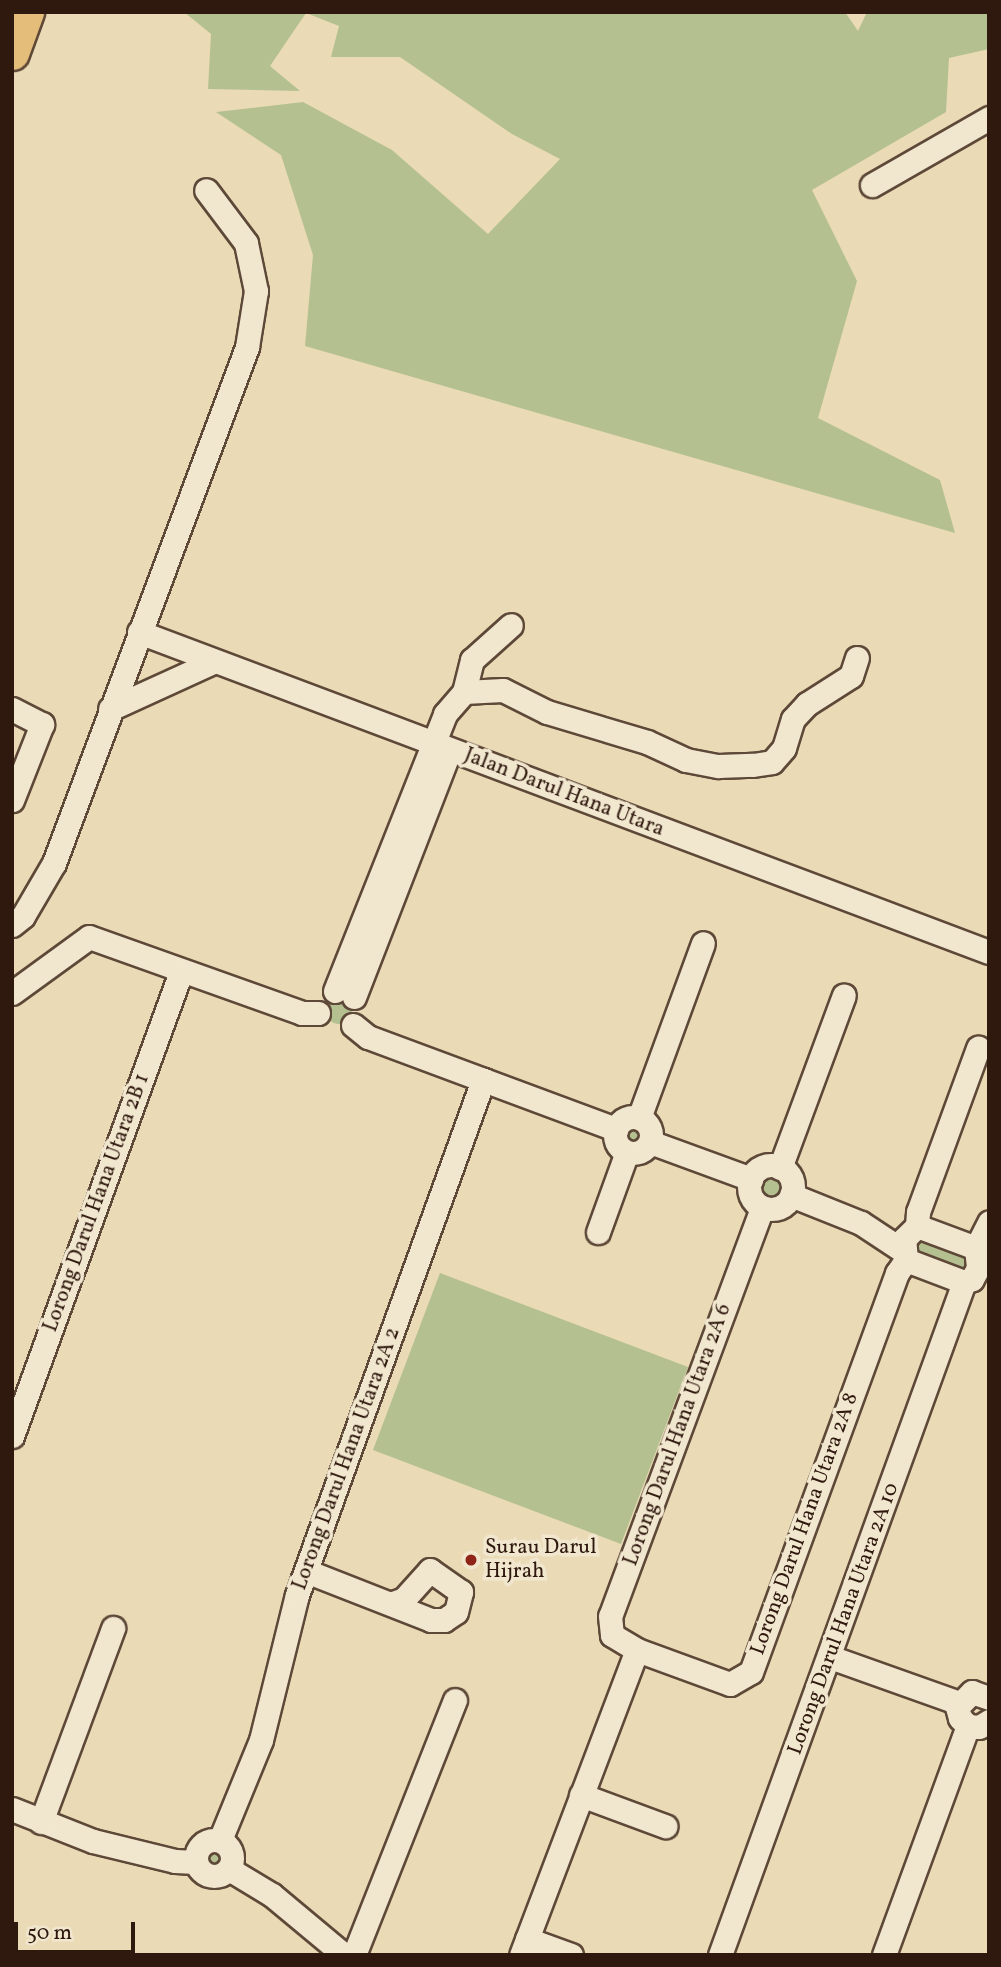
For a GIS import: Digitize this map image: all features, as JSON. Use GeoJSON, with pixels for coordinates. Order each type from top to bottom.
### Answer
{"type":"FeatureCollection","features":[{"type":"Feature","properties":{"kind":"highway"},"geometry":{"type":"LineString","coordinates":[[12,53],[27,12]]}},
{"type":"Feature","properties":{"kind":"street"},"geometry":{"type":"LineString","coordinates":[[872,185],[989,118]]}},
{"type":"Feature","properties":{"kind":"street"},"geometry":{"type":"LineString","coordinates":[[12,925],[23,916],[54,863],[247,347],[256,291],[246,243],[206,190]]}},
{"type":"Feature","properties":{"kind":"street"},"geometry":{"type":"LineString","coordinates":[[345,994],[441,747],[445,714],[464,692],[472,660],[511,625]]}},
{"type":"Feature","properties":{"kind":"street","name":"Jalan Darul Hana Utara"},"geometry":{"type":"LineString","coordinates":[[139,632],[989,952]]}},
{"type":"Feature","properties":{"kind":"street"},"geometry":{"type":"LineString","coordinates":[[464,692],[503,690],[547,712],[647,742],[686,760],[718,766],[753,765],[772,762],[784,748],[793,719],[807,704],[851,676],[857,658]]}},
{"type":"Feature","properties":{"kind":"street"},"geometry":{"type":"LineString","coordinates":[[110,709],[213,662]]}},
{"type":"Feature","properties":{"kind":"street"},"geometry":{"type":"LineString","coordinates":[[12,709],[42,724],[12,800]]}},
{"type":"Feature","properties":{"kind":"street"},"geometry":{"type":"LineString","coordinates":[[12,993],[89,937],[302,1013],[318,1013]]}},
{"type":"Feature","properties":{"kind":"street"},"geometry":{"type":"LineString","coordinates":[[639,1118],[703,943]]}},
{"type":"Feature","properties":{"kind":"street","name":"Lorong Darul Hana Utara 2B 1"},"geometry":{"type":"LineString","coordinates":[[12,1436],[181,971]]}},
{"type":"Feature","properties":{"kind":"street"},"geometry":{"type":"LineString","coordinates":[[318,1013],[323,997],[345,994]]}},
{"type":"Feature","properties":{"kind":"street"},"geometry":{"type":"LineString","coordinates":[[345,994],[359,1010],[353,1025]]}},
{"type":"Feature","properties":{"kind":"street"},"geometry":{"type":"LineString","coordinates":[[780,1168],[844,995]]}},
{"type":"Feature","properties":{"kind":"street"},"geometry":{"type":"LineString","coordinates":[[318,1013],[332,1030],[353,1025]]}},
{"type":"Feature","properties":{"kind":"street"},"geometry":{"type":"LineString","coordinates":[[353,1025],[368,1037],[616,1129]]}},
{"type":"Feature","properties":{"kind":"street","name":"Lorong Darul Hana Utara 2A 8"},"geometry":{"type":"LineString","coordinates":[[637,1650],[730,1684],[739,1683],[751,1672],[978,1048]]}},
{"type":"Feature","properties":{"kind":"street","name":"Lorong Darul Hana Utara 2A 2"},"geometry":{"type":"LineString","coordinates":[[220,1840],[261,1740],[306,1571],[483,1080]]}},
{"type":"Feature","properties":{"kind":"street"},"geometry":{"type":"LineString","coordinates":[[639,1118],[624,1120],[616,1129],[618,1145],[627,1152],[638,1152],[650,1142]]}},
{"type":"Feature","properties":{"kind":"street"},"geometry":{"type":"LineString","coordinates":[[639,1118],[650,1129],[650,1142]]}},
{"type":"Feature","properties":{"kind":"street"},"geometry":{"type":"LineString","coordinates":[[650,1142],[751,1179]]}},
{"type":"Feature","properties":{"kind":"street"},"geometry":{"type":"LineString","coordinates":[[598,1232],[627,1152]]}},
{"type":"Feature","properties":{"kind":"street"},"geometry":{"type":"LineString","coordinates":[[764,1166],[780,1168],[792,1181],[791,1195],[782,1206],[762,1208],[751,1196],[751,1179],[764,1166]]}},
{"type":"Feature","properties":{"kind":"street"},"geometry":{"type":"LineString","coordinates":[[791,1195],[978,1268]]}},
{"type":"Feature","properties":{"kind":"street","name":"Lorong Darul Hana Utara 2A 6"},"geometry":{"type":"LineString","coordinates":[[637,1650],[612,1635],[610,1616],[762,1208]]}},
{"type":"Feature","properties":{"kind":"street","name":"Lorong Darul Hana Utara 2A 10"},"geometry":{"type":"LineString","coordinates":[[720,1955],[978,1268],[989,1222]]}},
{"type":"Feature","properties":{"kind":"street"},"geometry":{"type":"LineString","coordinates":[[908,1242],[978,1268]]}},
{"type":"Feature","properties":{"kind":"street"},"geometry":{"type":"LineString","coordinates":[[306,1571],[431,1620],[452,1615],[461,1602],[461,1592],[438,1572],[423,1575],[414,1588],[393,1603]]}},
{"type":"Feature","properties":{"kind":"street"},"geometry":{"type":"LineString","coordinates":[[414,1588],[418,1614]]}},
{"type":"Feature","properties":{"kind":"street"},"geometry":{"type":"LineString","coordinates":[[41,1822],[113,1628]]}},
{"type":"Feature","properties":{"kind":"street"},"geometry":{"type":"LineString","coordinates":[[571,1955],[524,1947],[637,1650]]}},
{"type":"Feature","properties":{"kind":"street"},"geometry":{"type":"LineString","coordinates":[[830,1657],[959,1703]]}},
{"type":"Feature","properties":{"kind":"street"},"geometry":{"type":"LineString","coordinates":[[884,1955],[978,1724],[960,1718],[959,1703],[967,1694],[986,1688]]}},
{"type":"Feature","properties":{"kind":"street"},"geometry":{"type":"LineString","coordinates":[[354,1955],[455,1700]]}},
{"type":"Feature","properties":{"kind":"street"},"geometry":{"type":"LineString","coordinates":[[581,1795],[665,1826]]}},
{"type":"Feature","properties":{"kind":"street"},"geometry":{"type":"LineString","coordinates":[[12,1810],[138,1853],[196,1862]]}},
{"type":"Feature","properties":{"kind":"street"},"geometry":{"type":"LineString","coordinates":[[220,1840],[231,1851],[229,1869],[213,1876],[202,1872],[196,1862],[201,1845],[220,1840]]}},
{"type":"Feature","properties":{"kind":"street"},"geometry":{"type":"LineString","coordinates":[[229,1869],[272,1895],[344,1955]]}},
{"type":"Feature","properties":{"kind":"green space"},"geometry":{"type":"Polygon","coordinates":[[[184,12],[845,12],[858,31],[867,12],[989,12],[989,49],[949,58],[946,112],[812,190],[857,281],[818,418],[940,480],[955,533],[305,346],[313,255],[281,155],[216,112],[303,102],[392,150],[488,234],[560,159],[512,134],[400,57],[331,57],[339,26],[306,13],[270,66],[300,91],[208,89],[211,34],[184,12]]]}},
{"type":"Feature","properties":{"kind":"green space"},"geometry":{"type":"Polygon","coordinates":[[[339,998],[348,1002],[352,1011],[348,1020],[339,1024],[330,1020],[326,1011],[330,1002],[339,998]]]}},
{"type":"Feature","properties":{"kind":"green space"},"geometry":{"type":"Polygon","coordinates":[[[634,1123],[645,1130],[646,1135],[639,1146],[634,1147],[623,1140],[622,1135],[629,1124],[634,1123]]]}},
{"type":"Feature","properties":{"kind":"green space"},"geometry":{"type":"Polygon","coordinates":[[[771,1175],[780,1178],[783,1187],[780,1196],[771,1199],[762,1196],[759,1187],[762,1178],[771,1175]]]}},
{"type":"Feature","properties":{"kind":"green space"},"geometry":{"type":"Polygon","coordinates":[[[913,1237],[971,1254],[964,1273],[913,1257],[913,1237]]]}},
{"type":"Feature","properties":{"kind":"green space"},"geometry":{"type":"Polygon","coordinates":[[[440,1273],[688,1367],[621,1544],[373,1450],[440,1273]]]}},
{"type":"Feature","properties":{"kind":"green space"},"geometry":{"type":"Polygon","coordinates":[[[214,1845],[223,1849],[227,1858],[223,1867],[214,1871],[205,1867],[201,1858],[205,1849],[214,1845]]]}},
{"type":"Feature","properties":{"kind":"place","name":"Surau Darul Hijrah"},"geometry":{"type":"Point","coordinates":[471,1560]}}]}
